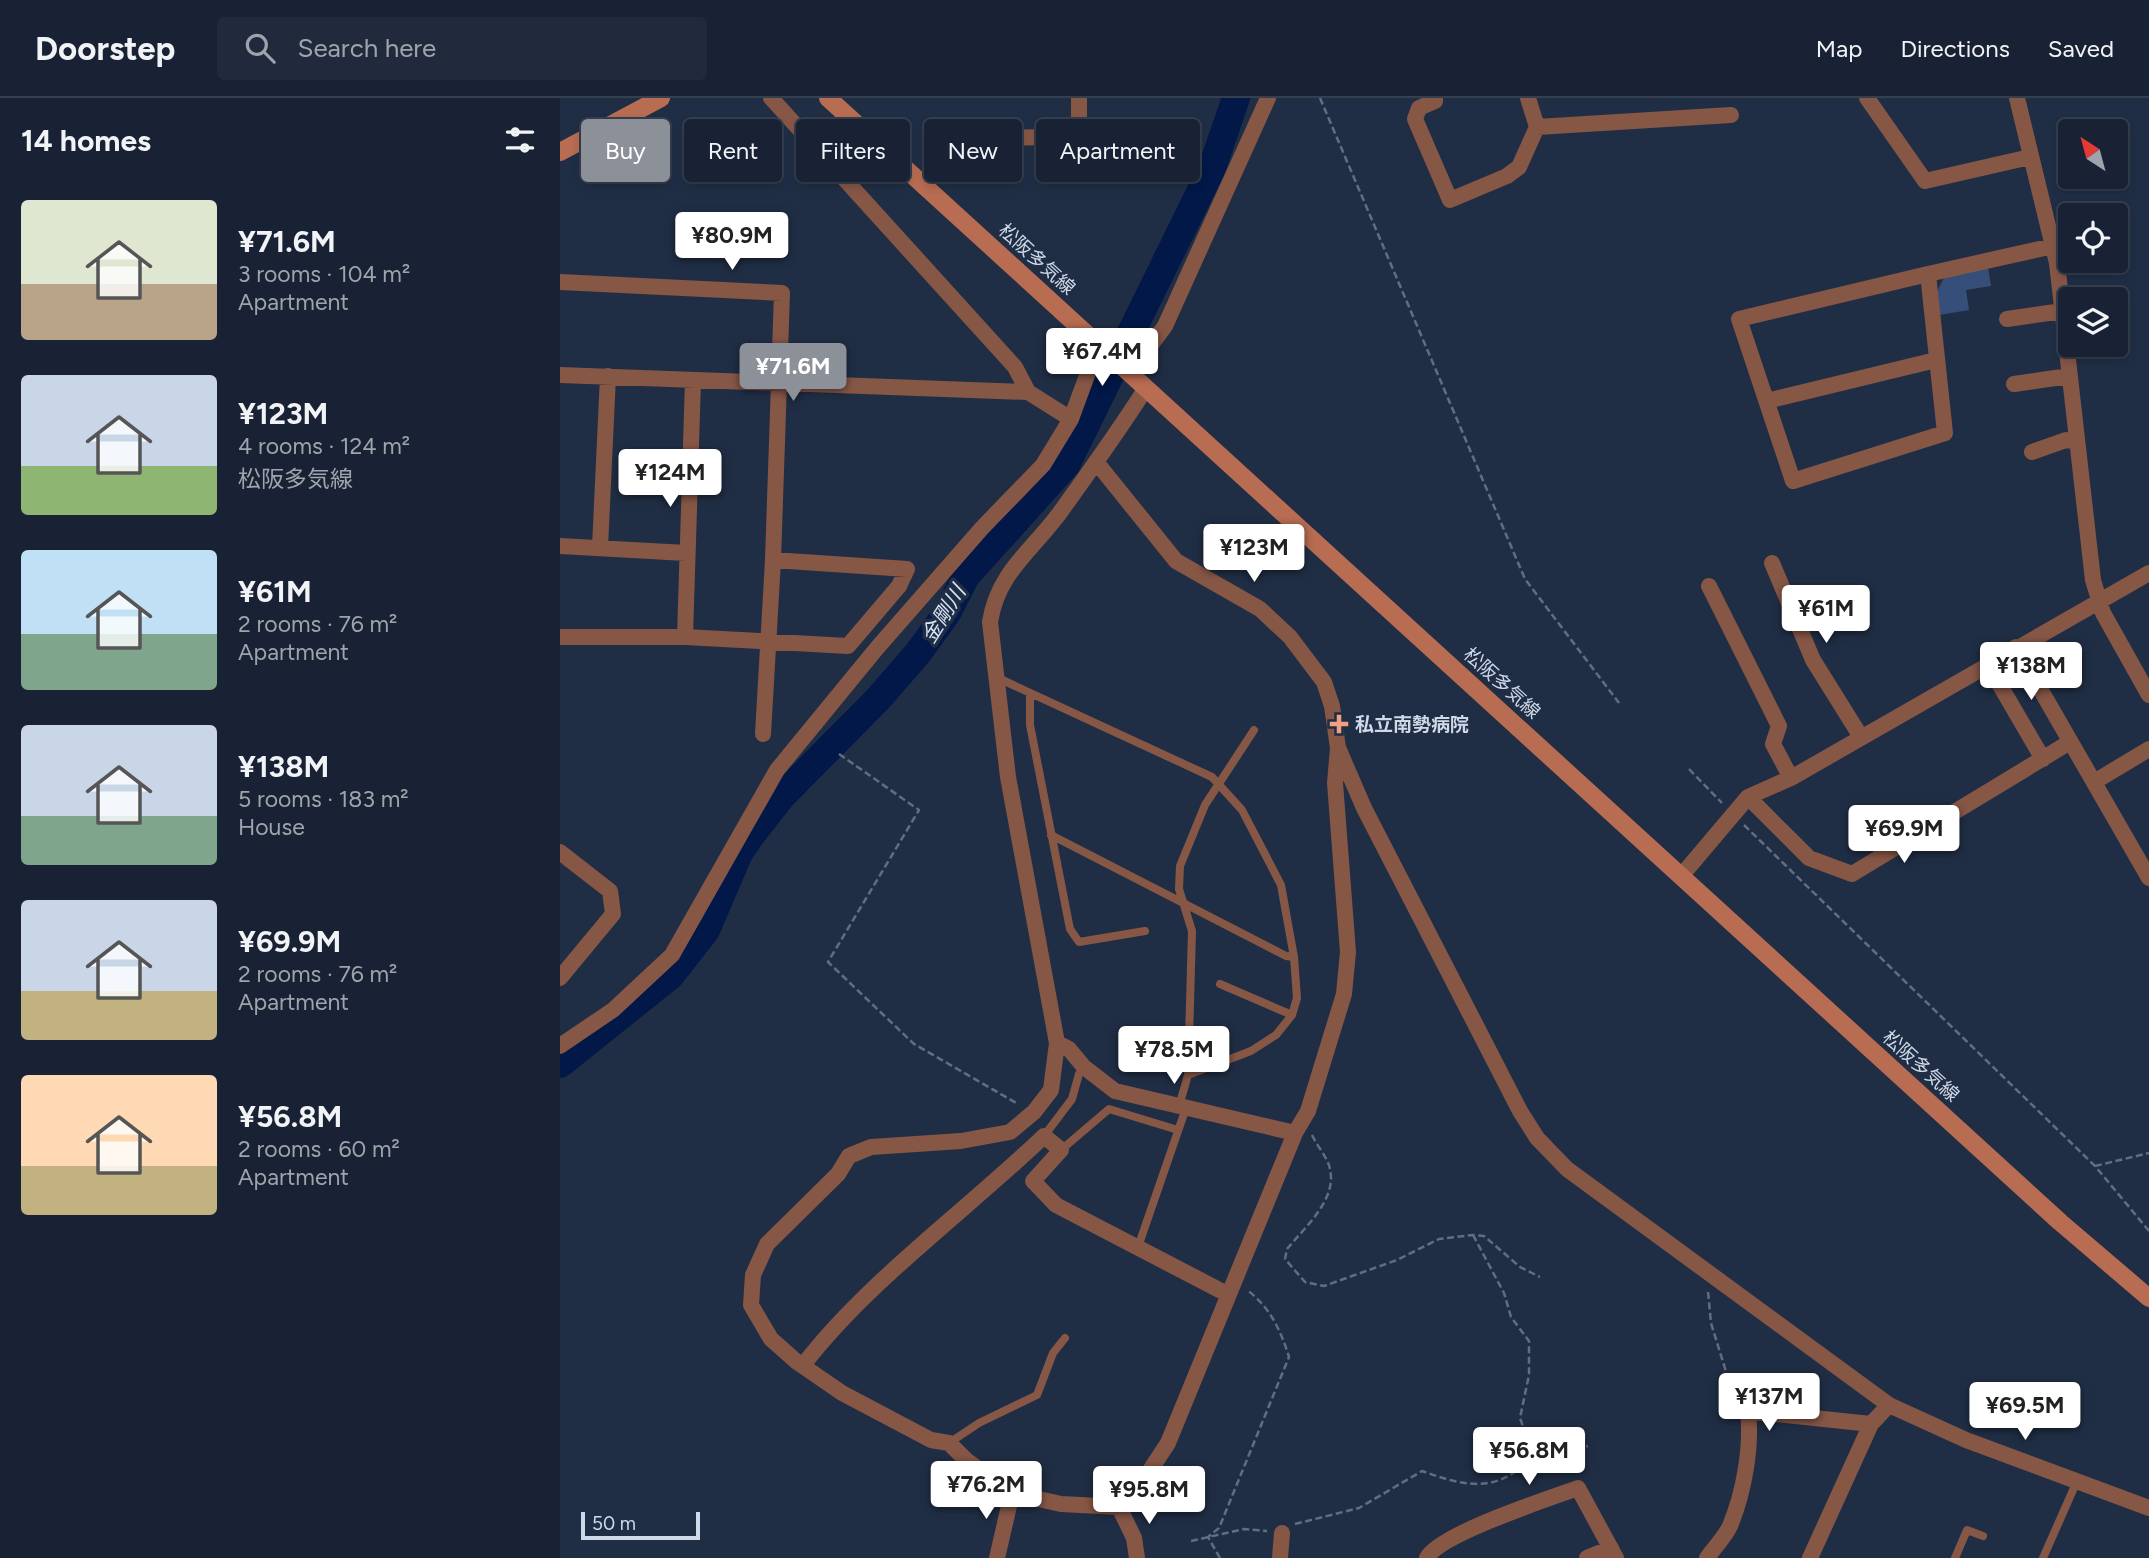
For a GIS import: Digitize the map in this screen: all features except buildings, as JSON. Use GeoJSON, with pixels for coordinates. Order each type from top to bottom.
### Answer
{"type":"FeatureCollection","features":[{"type":"Feature","properties":{"kind":"main road"},"geometry":{"type":"LineString","coordinates":[[560,152],[661,98]]}},
{"type":"Feature","properties":{"kind":"main road","name":"松阪多気線"},"geometry":{"type":"LineString","coordinates":[[828,98],[2049,1212],[2149,1298]]}},
{"type":"Feature","properties":{"kind":"street"},"geometry":{"type":"LineString","coordinates":[[771,98],[1015,367],[1028,391],[1071,419]]}},
{"type":"Feature","properties":{"kind":"street"},"geometry":{"type":"LineString","coordinates":[[1079,98],[1079,119]]}},
{"type":"Feature","properties":{"kind":"street"},"geometry":{"type":"LineString","coordinates":[[1127,370],[1165,326],[1268,98]]}},
{"type":"Feature","properties":{"kind":"street"},"geometry":{"type":"LineString","coordinates":[[1435,98],[1435,102],[1419,108],[1415,119],[1450,200],[1507,176],[1519,167],[1537,127],[1528,98]]}},
{"type":"Feature","properties":{"kind":"street"},"geometry":{"type":"LineString","coordinates":[[1867,98],[1925,181],[2030,157]]}},
{"type":"Feature","properties":{"kind":"street"},"geometry":{"type":"LineString","coordinates":[[2017,98],[2053,246],[2059,287]]}},
{"type":"Feature","properties":{"kind":"street"},"geometry":{"type":"LineString","coordinates":[[1537,127],[1731,115]]}},
{"type":"Feature","properties":{"kind":"street"},"geometry":{"type":"LineString","coordinates":[[923,184],[938,157],[938,140],[1036,137]]}},
{"type":"Feature","properties":{"kind":"street"},"geometry":{"type":"LineString","coordinates":[[1928,274],[1945,433],[1793,481],[1739,318],[1928,274],[2053,246]]}},
{"type":"Feature","properties":{"kind":"street"},"geometry":{"type":"LineString","coordinates":[[560,282],[782,293],[773,560],[762,734]]}},
{"type":"Feature","properties":{"kind":"street"},"geometry":{"type":"LineString","coordinates":[[2007,319],[2058,312]]}},
{"type":"Feature","properties":{"kind":"street"},"geometry":{"type":"LineString","coordinates":[[560,1046],[613,1010],[672,955],[777,770],[982,528],[1042,465],[1071,419],[1103,347]]}},
{"type":"Feature","properties":{"kind":"street"},"geometry":{"type":"LineString","coordinates":[[2067,357],[2098,601],[2149,695]]}},
{"type":"Feature","properties":{"kind":"street"},"geometry":{"type":"LineString","coordinates":[[1767,401],[1936,360]]}},
{"type":"Feature","properties":{"kind":"street"},"geometry":{"type":"LineString","coordinates":[[560,375],[693,382],[1028,391]]}},
{"type":"Feature","properties":{"kind":"street"},"geometry":{"type":"LineString","coordinates":[[600,547],[608,376]]}},
{"type":"Feature","properties":{"kind":"street"},"geometry":{"type":"LineString","coordinates":[[2014,384],[2069,376]]}},
{"type":"Feature","properties":{"kind":"street"},"geometry":{"type":"LineString","coordinates":[[685,637],[693,382]]}},
{"type":"Feature","properties":{"kind":"street"},"geometry":{"type":"LineString","coordinates":[[1097,464],[1176,561],[1260,609],[1290,637],[1324,682],[1332,706],[1338,748],[1335,783],[1348,951],[1344,993],[1308,1111],[1295,1133],[1168,1443],[1134,1495],[1119,1507],[1061,1504],[1012,1493],[966,1460],[949,1443],[931,1440],[842,1393],[771,1339],[751,1305],[752,1275],[767,1244],[838,1174],[849,1156],[871,1147],[961,1141],[1010,1132],[1034,1112],[1051,1090],[1057,1043],[1008,777],[990,622],[994,600],[1002,581],[1097,464],[1146,388]]}},
{"type":"Feature","properties":{"kind":"street"},"geometry":{"type":"LineString","coordinates":[[2032,453],[2066,440],[2077,442]]}},
{"type":"Feature","properties":{"kind":"street"},"geometry":{"type":"LineString","coordinates":[[560,546],[686,553]]}},
{"type":"Feature","properties":{"kind":"street"},"geometry":{"type":"LineString","coordinates":[[560,638],[685,637],[848,646],[899,586],[907,569],[773,560]]}},
{"type":"Feature","properties":{"kind":"street"},"geometry":{"type":"LineString","coordinates":[[1772,563],[1813,660],[1861,737]]}},
{"type":"Feature","properties":{"kind":"street"},"geometry":{"type":"LineString","coordinates":[[1682,875],[1748,797],[1791,778],[1987,663],[2149,573]]}},
{"type":"Feature","properties":{"kind":"street"},"geometry":{"type":"LineString","coordinates":[[1709,586],[1779,726],[1773,744],[1791,778]]}},
{"type":"Feature","properties":{"kind":"street"},"geometry":{"type":"LineString","coordinates":[[2016,647],[2149,878]]}},
{"type":"Feature","properties":{"kind":"street"},"geometry":{"type":"LineString","coordinates":[[1987,663],[2043,759]]}},
{"type":"Feature","properties":{"kind":"street"},"geometry":{"type":"LineString","coordinates":[[1748,797],[1809,858],[1852,874],[2070,742]]}},
{"type":"Feature","properties":{"kind":"street"},"geometry":{"type":"LineString","coordinates":[[1338,748],[1383,844],[1520,1111],[1537,1138],[1567,1169],[1889,1405],[1966,1440],[2149,1508]]}},
{"type":"Feature","properties":{"kind":"street"},"geometry":{"type":"LineString","coordinates":[[2094,782],[2149,749]]}},
{"type":"Feature","properties":{"kind":"street"},"geometry":{"type":"LineString","coordinates":[[560,852],[610,891],[613,914],[560,978]]}},
{"type":"Feature","properties":{"kind":"street"},"geometry":{"type":"LineString","coordinates":[[1057,1043],[1069,1049],[1084,1067],[1115,1091],[1295,1133]]}},
{"type":"Feature","properties":{"kind":"street"},"geometry":{"type":"LineString","coordinates":[[804,1364],[834,1325],[987,1191],[1044,1136],[1061,1150],[1033,1181],[1056,1205],[1138,1248],[1231,1287]]}},
{"type":"Feature","properties":{"kind":"street"},"geometry":{"type":"LineString","coordinates":[[1810,1558],[1871,1424],[1889,1405]]}},
{"type":"Feature","properties":{"kind":"street"},"geometry":{"type":"LineString","coordinates":[[1707,1558],[1729,1528],[1735,1509],[1751,1439],[1748,1411],[1871,1424]]}},
{"type":"Feature","properties":{"kind":"street"},"geometry":{"type":"LineString","coordinates":[[1427,1558],[1437,1546],[1457,1536],[1578,1488],[1613,1553],[1587,1558]]}},
{"type":"Feature","properties":{"kind":"street"},"geometry":{"type":"LineString","coordinates":[[997,1558],[1012,1493]]}},
{"type":"Feature","properties":{"kind":"street"},"geometry":{"type":"LineString","coordinates":[[1119,1507],[1133,1538],[1137,1558]]}},
{"type":"Feature","properties":{"kind":"street"},"geometry":{"type":"LineString","coordinates":[[1280,1558],[1282,1533]]}},
{"type":"Feature","properties":{"kind":"lane"},"geometry":{"type":"LineString","coordinates":[[995,677],[1212,777],[1242,810],[1281,885],[1294,957],[1297,998],[1292,1015],[1276,1035],[1251,1051],[1188,1076]]}},
{"type":"Feature","properties":{"kind":"lane"},"geometry":{"type":"LineString","coordinates":[[1030,693],[1030,725],[1070,929],[1079,942],[1145,931]]}},
{"type":"Feature","properties":{"kind":"lane"},"geometry":{"type":"LineString","coordinates":[[1138,1248],[1178,1130],[1188,1076],[1192,931],[1180,889],[1180,866],[1205,805],[1254,730]]}},
{"type":"Feature","properties":{"kind":"lane"},"geometry":{"type":"LineString","coordinates":[[1051,835],[1286,956],[1294,957]]}},
{"type":"Feature","properties":{"kind":"lane"},"geometry":{"type":"LineString","coordinates":[[1220,984],[1292,1015]]}},
{"type":"Feature","properties":{"kind":"lane"},"geometry":{"type":"LineString","coordinates":[[1044,1136],[1072,1099],[1079,1074],[1084,1067]]}},
{"type":"Feature","properties":{"kind":"lane"},"geometry":{"type":"LineString","coordinates":[[1061,1150],[1109,1109],[1178,1130]]}},
{"type":"Feature","properties":{"kind":"lane"},"geometry":{"type":"LineString","coordinates":[[949,1443],[979,1423],[1037,1395],[1053,1353],[1065,1338]]}},
{"type":"Feature","properties":{"kind":"lane"},"geometry":{"type":"LineString","coordinates":[[2043,1558],[2077,1482]]}},
{"type":"Feature","properties":{"kind":"lane"},"geometry":{"type":"LineString","coordinates":[[1955,1558],[1967,1530],[1983,1536]]}},
{"type":"Feature","properties":{"kind":"path"},"geometry":{"type":"LineString","coordinates":[[1320,98],[1525,579],[1619,704]]}},
{"type":"Feature","properties":{"kind":"path"},"geometry":{"type":"LineString","coordinates":[[839,754],[919,810],[828,962],[914,1044],[1034,1112]]}},
{"type":"Feature","properties":{"kind":"path"},"geometry":{"type":"LineString","coordinates":[[1689,769],[2095,1166],[2149,1231]]}},
{"type":"Feature","properties":{"kind":"path"},"geometry":{"type":"LineString","coordinates":[[1308,1111],[1312,1136],[1330,1168],[1331,1188],[1326,1199],[1287,1249],[1285,1259],[1305,1282],[1324,1286],[1397,1260],[1439,1239],[1473,1235],[1484,1236],[1520,1267],[1540,1277]]}},
{"type":"Feature","properties":{"kind":"path"},"geometry":{"type":"LineString","coordinates":[[2095,1166],[2149,1153]]}},
{"type":"Feature","properties":{"kind":"path"},"geometry":{"type":"LineString","coordinates":[[1191,1541],[1244,1529],[1282,1533],[1293,1524],[1359,1508],[1422,1471],[1461,1485],[1487,1485],[1519,1471],[1528,1460],[1531,1449],[1520,1418],[1529,1375],[1530,1341],[1511,1317],[1504,1293],[1473,1235]]}},
{"type":"Feature","properties":{"kind":"path"},"geometry":{"type":"LineString","coordinates":[[1707,1270],[1710,1323],[1735,1402],[1748,1411]]}},
{"type":"Feature","properties":{"kind":"path"},"geometry":{"type":"LineString","coordinates":[[1208,1537],[1219,1528],[1289,1357],[1281,1332],[1261,1301],[1231,1287]]}},
{"type":"Feature","properties":{"kind":"path"},"geometry":{"type":"LineString","coordinates":[[1528,1460],[1540,1463],[1588,1446]]}},
{"type":"Feature","properties":{"kind":"path"},"geometry":{"type":"LineString","coordinates":[[1208,1537],[1220,1558]]}},
{"type":"Feature","properties":{"kind":"shaded area"},"geometry":{"type":"Polygon","coordinates":[[[1988,267],[1991,286],[1966,290],[1969,310],[1939,315],[1936,293],[1945,276],[1988,267]]]}},
{"type":"Feature","properties":{"kind":"waterway","name":"金剛川"},"geometry":{"type":"LineString","coordinates":[[560,1064],[670,976],[706,930],[739,853],[752,834],[781,797],[878,699],[918,653],[947,613],[966,576],[1066,465],[1212,168],[1236,98]]}},
{"type":"Feature","properties":{"kind":"place","name":"私立南勢病院"},"geometry":{"type":"Point","coordinates":[1339,724]}}]}
